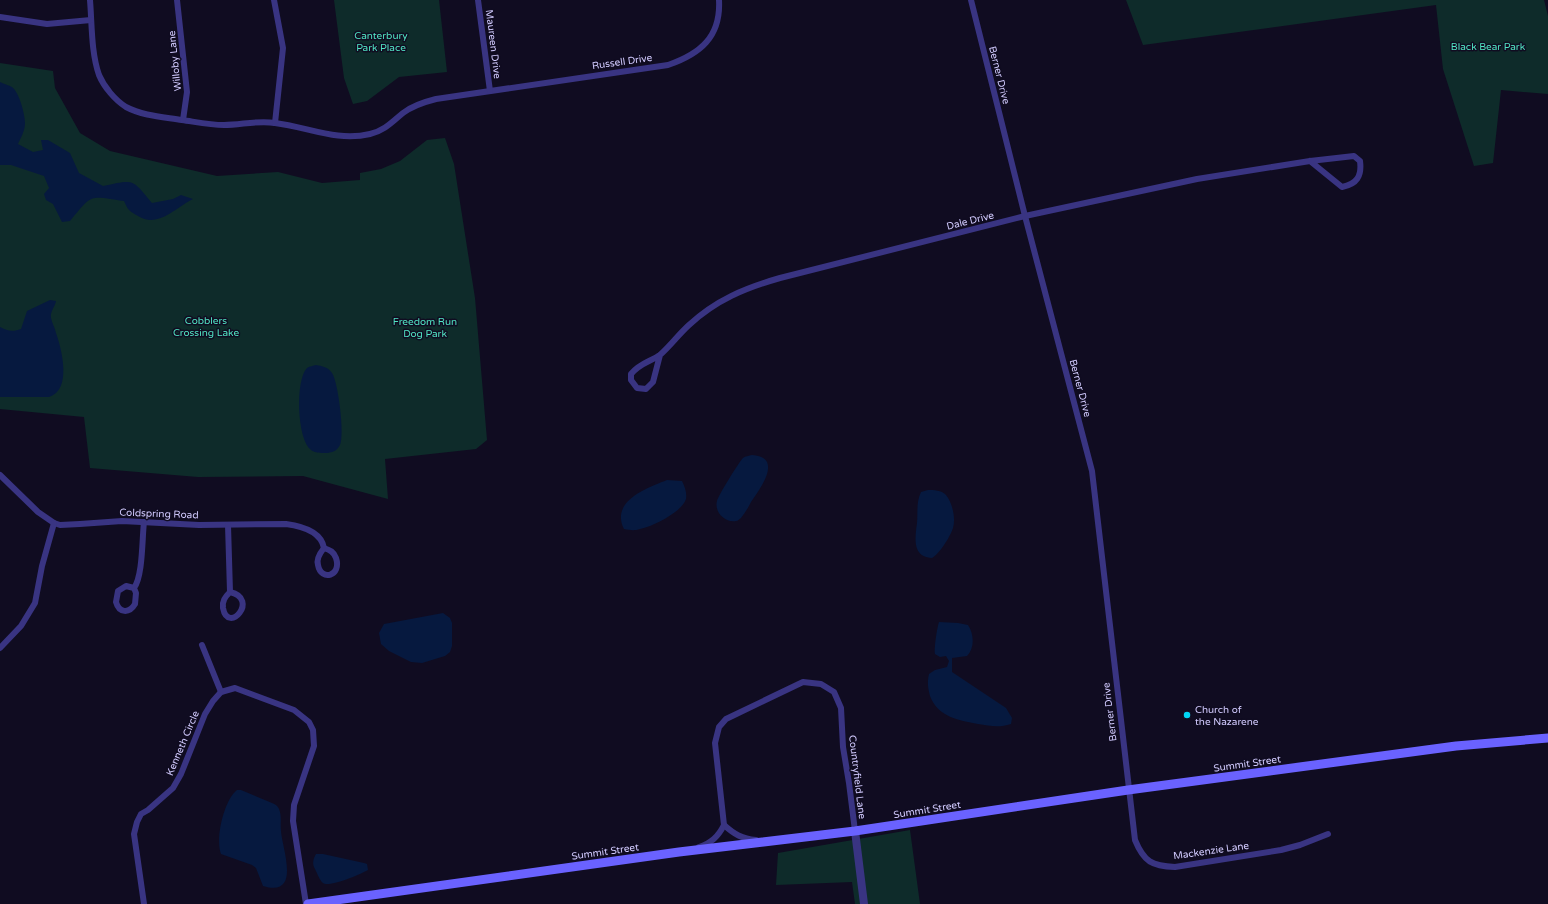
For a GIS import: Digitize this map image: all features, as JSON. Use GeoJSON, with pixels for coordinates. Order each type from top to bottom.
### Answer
{"type":"FeatureCollection","features":[{"type":"Feature","properties":{"kind":"main road","name":"Summit Street"},"geometry":{"type":"LineString","coordinates":[[307,904],[679,852],[855,831],[1128,790],[1456,746],[1548,738]]}},
{"type":"Feature","properties":{"kind":"street","name":"Russell Drive"},"geometry":{"type":"LineString","coordinates":[[90,0],[96,64],[100,76],[112,94],[126,106],[149,114],[209,124],[224,125],[253,122],[275,123],[332,136],[361,136],[372,134],[386,128],[407,111],[429,100],[668,65],[682,60],[698,51],[713,34],[717,20],[719,0]]}},
{"type":"Feature","properties":{"kind":"street","name":"Willoby Lane"},"geometry":{"type":"LineString","coordinates":[[177,0],[187,92],[183,120]]}},
{"type":"Feature","properties":{"kind":"street"},"geometry":{"type":"LineString","coordinates":[[274,0],[283,48],[275,123]]}},
{"type":"Feature","properties":{"kind":"street","name":"Maureen Drive"},"geometry":{"type":"LineString","coordinates":[[479,0],[490,91]]}},
{"type":"Feature","properties":{"kind":"street","name":"Berner Drive"},"geometry":{"type":"LineString","coordinates":[[970,0],[1092,471],[1128,790]]}},
{"type":"Feature","properties":{"kind":"street"},"geometry":{"type":"LineString","coordinates":[[0,17],[47,24],[91,20]]}},
{"type":"Feature","properties":{"kind":"street","name":"Dale Drive"},"geometry":{"type":"LineString","coordinates":[[660,355],[653,382],[646,389],[637,388],[632,380],[631,374],[636,367],[660,355],[689,324],[718,303],[751,286],[1025,216],[1197,180],[1310,161],[1354,156],[1360,161],[1362,170],[1358,178],[1351,186],[1342,188],[1310,161]]}},
{"type":"Feature","properties":{"kind":"street"},"geometry":{"type":"LineString","coordinates":[[0,475],[38,512],[54,523],[43,561],[35,603],[21,626],[0,648]]}},
{"type":"Feature","properties":{"kind":"street","name":"Coldspring Road"},"geometry":{"type":"LineString","coordinates":[[54,523],[66,525],[122,521],[199,525],[298,526],[315,534],[324,544],[324,548]]}},
{"type":"Feature","properties":{"kind":"street"},"geometry":{"type":"LineString","coordinates":[[134,588],[138,581],[140,569],[144,522]]}},
{"type":"Feature","properties":{"kind":"street"},"geometry":{"type":"LineString","coordinates":[[228,525],[230,592]]}},
{"type":"Feature","properties":{"kind":"street"},"geometry":{"type":"LineString","coordinates":[[202,645],[222,692],[235,688],[289,707],[301,714],[309,722],[313,730],[314,746],[294,805],[293,821],[307,904]]}},
{"type":"Feature","properties":{"kind":"street","name":"Countryfield Lane"},"geometry":{"type":"LineString","coordinates":[[724,825],[715,743],[719,727],[726,718],[803,682],[821,684],[834,692],[841,708],[843,747],[855,831]]}},
{"type":"Feature","properties":{"kind":"street","name":"Kenneth Circle"},"geometry":{"type":"LineString","coordinates":[[144,904],[134,834],[136,822],[141,814],[148,810],[173,788],[182,774],[205,714],[212,701],[222,692]]}},
{"type":"Feature","properties":{"kind":"street","name":"Mackenzie Lane"},"geometry":{"type":"LineString","coordinates":[[1128,790],[1134,840],[1140,853],[1148,861],[1159,866],[1176,867],[1281,850],[1300,845],[1328,834]]}},
{"type":"Feature","properties":{"kind":"street"},"geometry":{"type":"LineString","coordinates":[[679,852],[701,847],[710,842],[719,836],[724,825],[734,834],[746,839],[765,842]]}},
{"type":"Feature","properties":{"kind":"street"},"geometry":{"type":"LineString","coordinates":[[855,831],[864,904]]}},
{"type":"Feature","properties":{"kind":"green space","name":"Canterbury Park Place"},"geometry":{"type":"Polygon","coordinates":[[[334,0],[439,0],[447,72],[399,77],[367,101],[353,104],[344,78],[334,0]]]}},
{"type":"Feature","properties":{"kind":"green space","name":"Black Bear Park"},"geometry":{"type":"Polygon","coordinates":[[[1126,0],[1544,0],[1548,16],[1548,94],[1501,90],[1493,163],[1474,166],[1443,69],[1436,5],[1143,45],[1126,0]]]}},
{"type":"Feature","properties":{"kind":"green space","name":"Cobblers Crossing Lake"},"geometry":{"type":"Polygon","coordinates":[[[0,63],[53,71],[55,88],[80,133],[110,151],[217,176],[278,172],[322,183],[360,180],[360,173],[381,169],[400,161],[427,140],[445,138],[454,164],[475,298],[487,440],[476,449],[385,459],[388,499],[303,476],[198,477],[90,468],[84,417],[0,409],[0,63]]]}},
{"type":"Feature","properties":{"kind":"green space"},"geometry":{"type":"Polygon","coordinates":[[[910,830],[920,904],[855,904],[852,882],[776,885],[778,853],[910,830]]]}},
{"type":"Feature","properties":{"kind":"water"},"geometry":{"type":"Polygon","coordinates":[[[0,82],[11,86],[15,90],[23,109],[25,126],[18,144],[33,152],[43,150],[41,140],[48,140],[70,153],[79,173],[103,186],[121,182],[132,183],[140,189],[152,203],[173,199],[181,195],[193,199],[167,215],[153,220],[145,219],[133,213],[124,201],[104,198],[92,199],[83,205],[70,221],[62,222],[53,204],[46,200],[44,194],[49,188],[44,176],[11,165],[0,165],[0,82]]]}},
{"type":"Feature","properties":{"kind":"water"},"geometry":{"type":"Polygon","coordinates":[[[50,300],[56,301],[51,313],[51,318],[61,349],[63,378],[61,386],[56,393],[49,397],[0,397],[0,327],[10,331],[21,329],[27,311],[50,300]]]}},
{"type":"Feature","properties":{"kind":"water"},"geometry":{"type":"Polygon","coordinates":[[[316,365],[327,368],[332,373],[338,397],[342,431],[341,439],[340,445],[337,449],[330,453],[318,453],[311,450],[306,444],[300,423],[299,397],[303,375],[307,368],[316,365]]]}},
{"type":"Feature","properties":{"kind":"water"},"geometry":{"type":"Polygon","coordinates":[[[752,455],[762,457],[767,461],[767,474],[764,482],[741,518],[737,521],[728,520],[721,516],[717,509],[718,498],[744,457],[752,455]]]}},
{"type":"Feature","properties":{"kind":"water"},"geometry":{"type":"Polygon","coordinates":[[[667,480],[682,481],[685,488],[686,499],[679,509],[666,518],[645,528],[636,530],[624,529],[621,519],[622,511],[626,503],[641,492],[667,480]]]}},
{"type":"Feature","properties":{"kind":"water"},"geometry":{"type":"Polygon","coordinates":[[[935,490],[944,493],[952,506],[954,515],[952,532],[941,549],[932,558],[921,554],[916,546],[918,500],[921,492],[935,490]]]}},
{"type":"Feature","properties":{"kind":"water"},"geometry":{"type":"Polygon","coordinates":[[[443,613],[450,618],[452,623],[452,646],[450,652],[445,656],[422,663],[411,662],[389,651],[381,644],[379,633],[384,624],[443,613]]]}},
{"type":"Feature","properties":{"kind":"water"},"geometry":{"type":"Polygon","coordinates":[[[939,622],[968,625],[973,641],[970,653],[967,656],[952,658],[952,672],[1006,708],[1012,718],[1011,724],[994,726],[963,721],[943,713],[938,709],[930,696],[928,688],[929,674],[935,670],[947,667],[949,661],[946,656],[940,657],[935,654],[939,622]]]}},
{"type":"Feature","properties":{"kind":"water"},"geometry":{"type":"Polygon","coordinates":[[[237,790],[241,790],[273,803],[279,808],[287,869],[286,878],[282,885],[275,888],[263,886],[256,868],[252,865],[221,854],[219,839],[222,820],[228,802],[237,790]]]}},
{"type":"Feature","properties":{"kind":"water"},"geometry":{"type":"Polygon","coordinates":[[[316,854],[323,854],[364,863],[367,864],[368,870],[345,880],[332,884],[326,884],[321,881],[313,865],[316,854]]]}},
{"type":"Feature","properties":{"kind":"place","name":"Church of the Nazarene"},"geometry":{"type":"Point","coordinates":[1187,715]}},
{"type":"Feature","properties":{"kind":"park label","name":"Freedom Run Dog Park"},"geometry":{"type":"Point","coordinates":[425,326]}}]}
